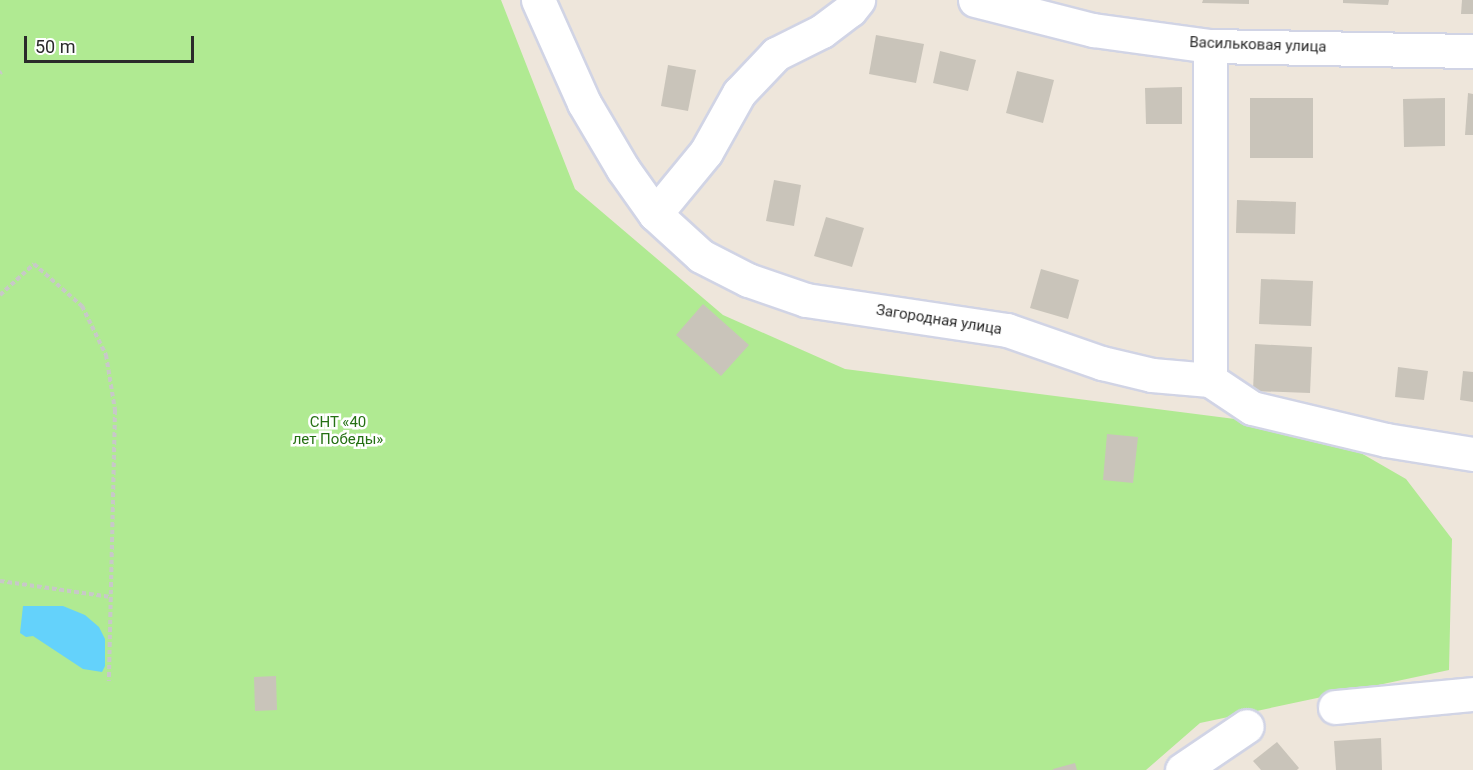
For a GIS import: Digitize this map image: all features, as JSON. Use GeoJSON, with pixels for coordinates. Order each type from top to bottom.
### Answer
{"type":"FeatureCollection","features":[{"type":"Feature","properties":{"kind":"street","name":"Загородная улица"},"geometry":{"type":"LineString","coordinates":[[538,0],[584,103],[623,169],[655,214],[701,256],[748,280],[806,300],[1007,330],[1102,363],[1142,373],[1210,380],[1252,408],[1386,440],[1473,454]]}},
{"type":"Feature","properties":{"kind":"street"},"geometry":{"type":"LineString","coordinates":[[655,214],[706,152],[739,93],[761,69],[776,54],[822,31],[850,10],[858,0]]}},
{"type":"Feature","properties":{"kind":"street","name":"Васильковая улица"},"geometry":{"type":"LineString","coordinates":[[975,0],[1093,30],[1210,46],[1473,51]]}},
{"type":"Feature","properties":{"kind":"street"},"geometry":{"type":"LineString","coordinates":[[1210,46],[1210,380]]}},
{"type":"Feature","properties":{"kind":"street"},"geometry":{"type":"LineString","coordinates":[[1335,707],[1473,694]]}},
{"type":"Feature","properties":{"kind":"street"},"geometry":{"type":"LineString","coordinates":[[1182,770],[1247,726]]}},
{"type":"Feature","properties":{"kind":"path"},"geometry":{"type":"LineString","coordinates":[[0,295],[34,264],[82,306],[106,355],[115,410],[108,681]]}},
{"type":"Feature","properties":{"kind":"path"},"geometry":{"type":"LineString","coordinates":[[0,581],[111,597]]}},
{"type":"Feature","properties":{"kind":"green space","name":"СНТ «40 лет Победы»"},"geometry":{"type":"Polygon","coordinates":[[[0,0],[501,0],[575,189],[723,315],[845,369],[1321,430],[1406,479],[1452,539],[1449,670],[1200,723],[1146,770],[0,770],[0,0]]]}},
{"type":"Feature","properties":{"kind":"water"},"geometry":{"type":"Polygon","coordinates":[[[23,606],[63,606],[85,615],[99,627],[105,639],[105,666],[102,672],[83,669],[33,636],[26,637],[20,633],[23,606]]]}},
{"type":"Feature","properties":{"kind":"building"},"geometry":{"type":"Polygon","coordinates":[[[1203,0],[1249,0],[1249,4],[1202,3],[1203,0]]]}},
{"type":"Feature","properties":{"kind":"building"},"geometry":{"type":"Polygon","coordinates":[[[1343,0],[1389,0],[1388,5],[1343,3],[1343,0]]]}},
{"type":"Feature","properties":{"kind":"building"},"geometry":{"type":"Polygon","coordinates":[[[1462,0],[1473,0],[1473,14],[1461,14],[1462,0]]]}},
{"type":"Feature","properties":{"kind":"building"},"geometry":{"type":"Polygon","coordinates":[[[876,35],[924,44],[916,83],[869,74],[876,35]]]}},
{"type":"Feature","properties":{"kind":"building"},"geometry":{"type":"Polygon","coordinates":[[[940,51],[976,60],[968,91],[933,83],[940,51]]]}},
{"type":"Feature","properties":{"kind":"building"},"geometry":{"type":"Polygon","coordinates":[[[668,65],[696,70],[688,111],[661,106],[668,65]]]}},
{"type":"Feature","properties":{"kind":"building"},"geometry":{"type":"Polygon","coordinates":[[[1017,71],[1054,80],[1043,123],[1006,113],[1017,71]]]}},
{"type":"Feature","properties":{"kind":"building"},"geometry":{"type":"Polygon","coordinates":[[[1182,87],[1182,124],[1146,124],[1145,88],[1182,87]]]}},
{"type":"Feature","properties":{"kind":"building"},"geometry":{"type":"Polygon","coordinates":[[[1468,93],[1473,94],[1473,135],[1465,135],[1468,93]]]}},
{"type":"Feature","properties":{"kind":"building"},"geometry":{"type":"Polygon","coordinates":[[[1250,98],[1313,98],[1313,158],[1250,158],[1250,98]]]}},
{"type":"Feature","properties":{"kind":"building"},"geometry":{"type":"Polygon","coordinates":[[[1445,98],[1445,146],[1404,147],[1403,99],[1445,98]]]}},
{"type":"Feature","properties":{"kind":"building"},"geometry":{"type":"Polygon","coordinates":[[[774,180],[801,185],[794,226],[766,221],[774,180]]]}},
{"type":"Feature","properties":{"kind":"building"},"geometry":{"type":"Polygon","coordinates":[[[1237,200],[1296,202],[1295,234],[1236,233],[1237,200]]]}},
{"type":"Feature","properties":{"kind":"building"},"geometry":{"type":"Polygon","coordinates":[[[826,217],[864,228],[852,267],[814,256],[826,217]]]}},
{"type":"Feature","properties":{"kind":"building"},"geometry":{"type":"Polygon","coordinates":[[[1041,269],[1079,280],[1068,319],[1030,308],[1041,269]]]}},
{"type":"Feature","properties":{"kind":"building"},"geometry":{"type":"Polygon","coordinates":[[[1261,279],[1313,281],[1311,326],[1259,324],[1261,279]]]}},
{"type":"Feature","properties":{"kind":"building"},"geometry":{"type":"Polygon","coordinates":[[[703,304],[749,345],[721,376],[676,335],[703,304]]]}},
{"type":"Feature","properties":{"kind":"building"},"geometry":{"type":"Polygon","coordinates":[[[1255,344],[1312,347],[1310,393],[1253,391],[1255,344]]]}},
{"type":"Feature","properties":{"kind":"building"},"geometry":{"type":"Polygon","coordinates":[[[1398,367],[1428,371],[1424,400],[1395,397],[1398,367]]]}},
{"type":"Feature","properties":{"kind":"building"},"geometry":{"type":"Polygon","coordinates":[[[1463,371],[1473,372],[1473,402],[1460,400],[1463,371]]]}},
{"type":"Feature","properties":{"kind":"building"},"geometry":{"type":"Polygon","coordinates":[[[1107,434],[1138,437],[1133,483],[1103,480],[1107,434]]]}},
{"type":"Feature","properties":{"kind":"building"},"geometry":{"type":"Polygon","coordinates":[[[276,676],[277,710],[255,711],[254,677],[276,676]]]}},
{"type":"Feature","properties":{"kind":"building"},"geometry":{"type":"Polygon","coordinates":[[[1381,738],[1382,770],[1336,770],[1334,741],[1381,738]]]}},
{"type":"Feature","properties":{"kind":"building"},"geometry":{"type":"Polygon","coordinates":[[[1277,742],[1299,768],[1297,770],[1261,770],[1253,761],[1277,742]]]}},
{"type":"Feature","properties":{"kind":"building"},"geometry":{"type":"Polygon","coordinates":[[[1075,763],[1077,770],[1053,770],[1053,769],[1075,763]]]}}]}
